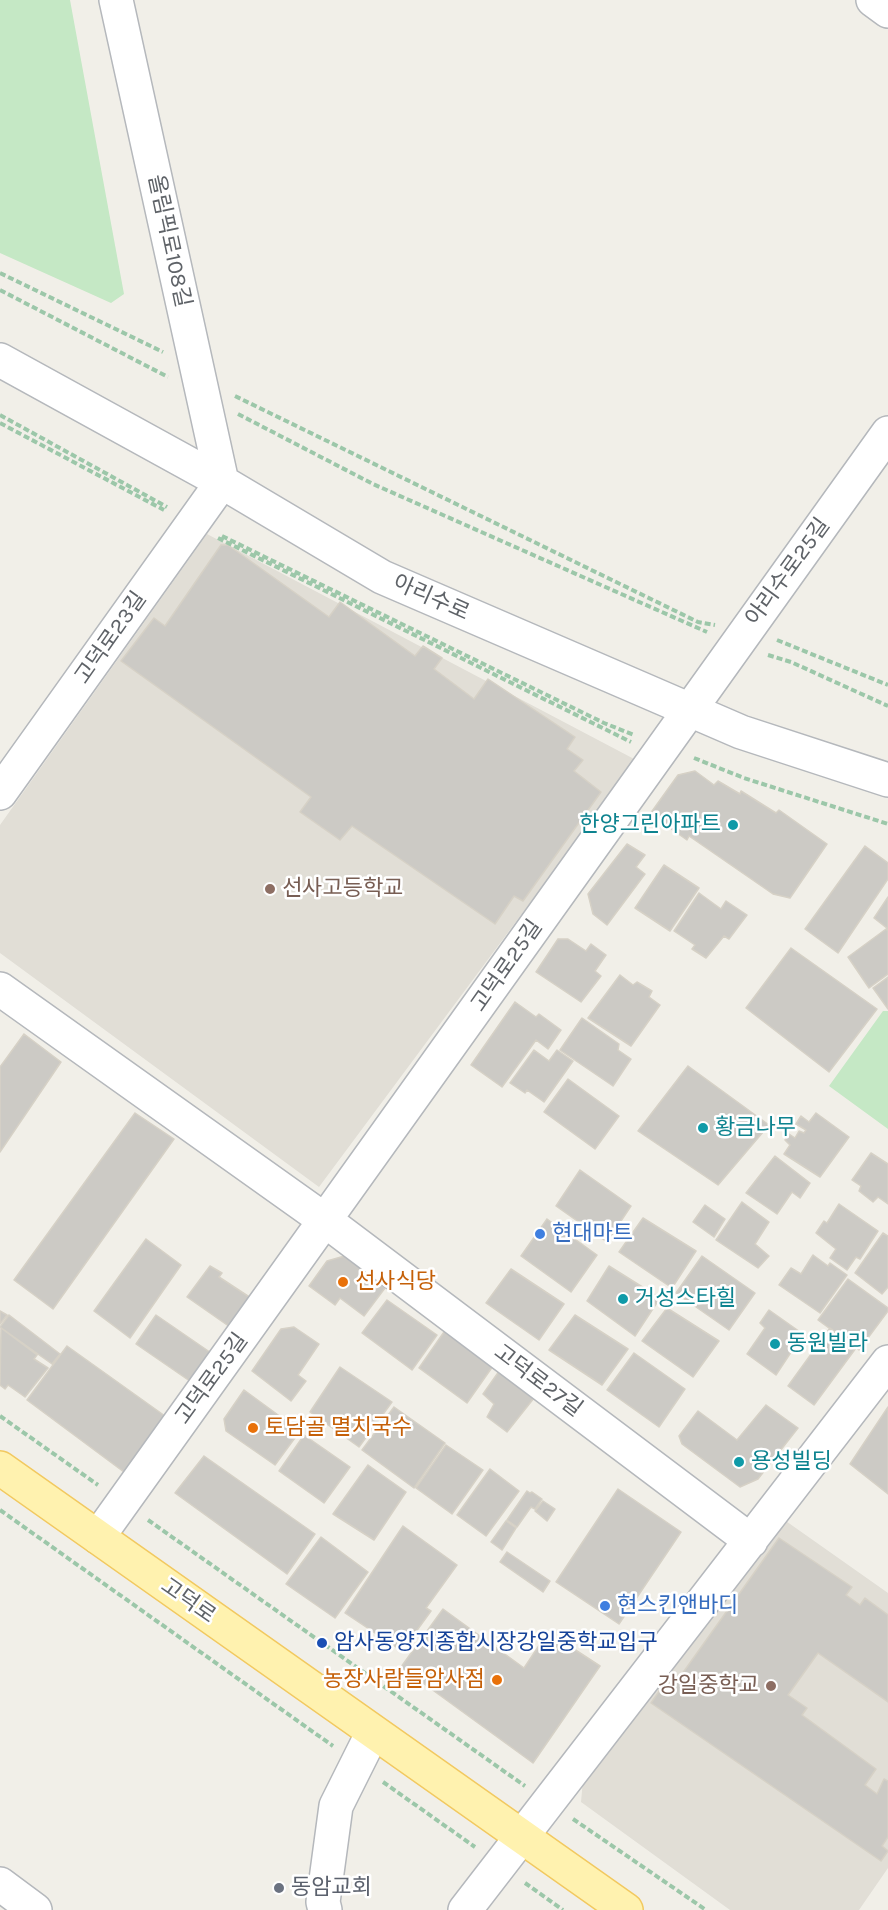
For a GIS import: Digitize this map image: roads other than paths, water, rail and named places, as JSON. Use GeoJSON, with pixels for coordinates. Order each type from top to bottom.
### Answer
{"type":"FeatureCollection","features":[{"type":"Feature","properties":{"kind":"main road","name":"고덕로"},"geometry":{"type":"LineString","coordinates":[[1,1471],[626,1910]]}},
{"type":"Feature","properties":{"kind":"street","name":"올림픽로108길"},"geometry":{"type":"LineString","coordinates":[[116,0],[222,482]]}},
{"type":"Feature","properties":{"kind":"street"},"geometry":{"type":"LineString","coordinates":[[873,0],[888,11]]}},
{"type":"Feature","properties":{"kind":"street","name":"아리수로"},"geometry":{"type":"LineString","coordinates":[[0,360],[222,482],[382,577],[741,732],[888,780]]}},
{"type":"Feature","properties":{"kind":"street","name":"아리수로25길"},"geometry":{"type":"LineString","coordinates":[[689,711],[888,434]]}},
{"type":"Feature","properties":{"kind":"street","name":"고덕로23길"},"geometry":{"type":"LineString","coordinates":[[0,793],[222,482]]}},
{"type":"Feature","properties":{"kind":"street","name":"고덕로25길"},"geometry":{"type":"LineString","coordinates":[[98,1537],[689,711]]}},
{"type":"Feature","properties":{"kind":"street"},"geometry":{"type":"LineString","coordinates":[[0,989],[326,1221]]}},
{"type":"Feature","properties":{"kind":"street","name":"고덕로27길"},"geometry":{"type":"LineString","coordinates":[[326,1221],[751,1542]]}},
{"type":"Feature","properties":{"kind":"street"},"geometry":{"type":"LineString","coordinates":[[465,1910],[888,1362]]}},
{"type":"Feature","properties":{"kind":"street"},"geometry":{"type":"LineString","coordinates":[[326,1910],[323,1902],[336,1806],[374,1732]]}},
{"type":"Feature","properties":{"kind":"street"},"geometry":{"type":"LineString","coordinates":[[0,1884],[35,1910]]}},
{"type":"Feature","properties":{"kind":"place","name":"한양그린아파트"},"geometry":{"type":"Point","coordinates":[733,825]}},
{"type":"Feature","properties":{"kind":"place","name":"선사고등학교"},"geometry":{"type":"Point","coordinates":[270,889]}},
{"type":"Feature","properties":{"kind":"place","name":"황금나무"},"geometry":{"type":"Point","coordinates":[703,1128]}},
{"type":"Feature","properties":{"kind":"place","name":"현대마트"},"geometry":{"type":"Point","coordinates":[540,1234]}},
{"type":"Feature","properties":{"kind":"place","name":"선사식당"},"geometry":{"type":"Point","coordinates":[343,1282]}},
{"type":"Feature","properties":{"kind":"place","name":"거성스타힐"},"geometry":{"type":"Point","coordinates":[623,1299]}},
{"type":"Feature","properties":{"kind":"place","name":"동원빌라"},"geometry":{"type":"Point","coordinates":[775,1344]}},
{"type":"Feature","properties":{"kind":"place","name":"토담골 멸치국수"},"geometry":{"type":"Point","coordinates":[253,1428]}},
{"type":"Feature","properties":{"kind":"place","name":"용성빌딩"},"geometry":{"type":"Point","coordinates":[739,1462]}},
{"type":"Feature","properties":{"kind":"place","name":"현스킨앤바디"},"geometry":{"type":"Point","coordinates":[605,1606]}},
{"type":"Feature","properties":{"kind":"place","name":"암사동양지종합시장강일중학교입구"},"geometry":{"type":"Point","coordinates":[322,1643]}},
{"type":"Feature","properties":{"kind":"place","name":"농장사람들암사점"},"geometry":{"type":"Point","coordinates":[497,1680]}},
{"type":"Feature","properties":{"kind":"place","name":"강일중학교"},"geometry":{"type":"Point","coordinates":[771,1686]}},
{"type":"Feature","properties":{"kind":"place","name":"동암교회"},"geometry":{"type":"Point","coordinates":[279,1888]}}]}
